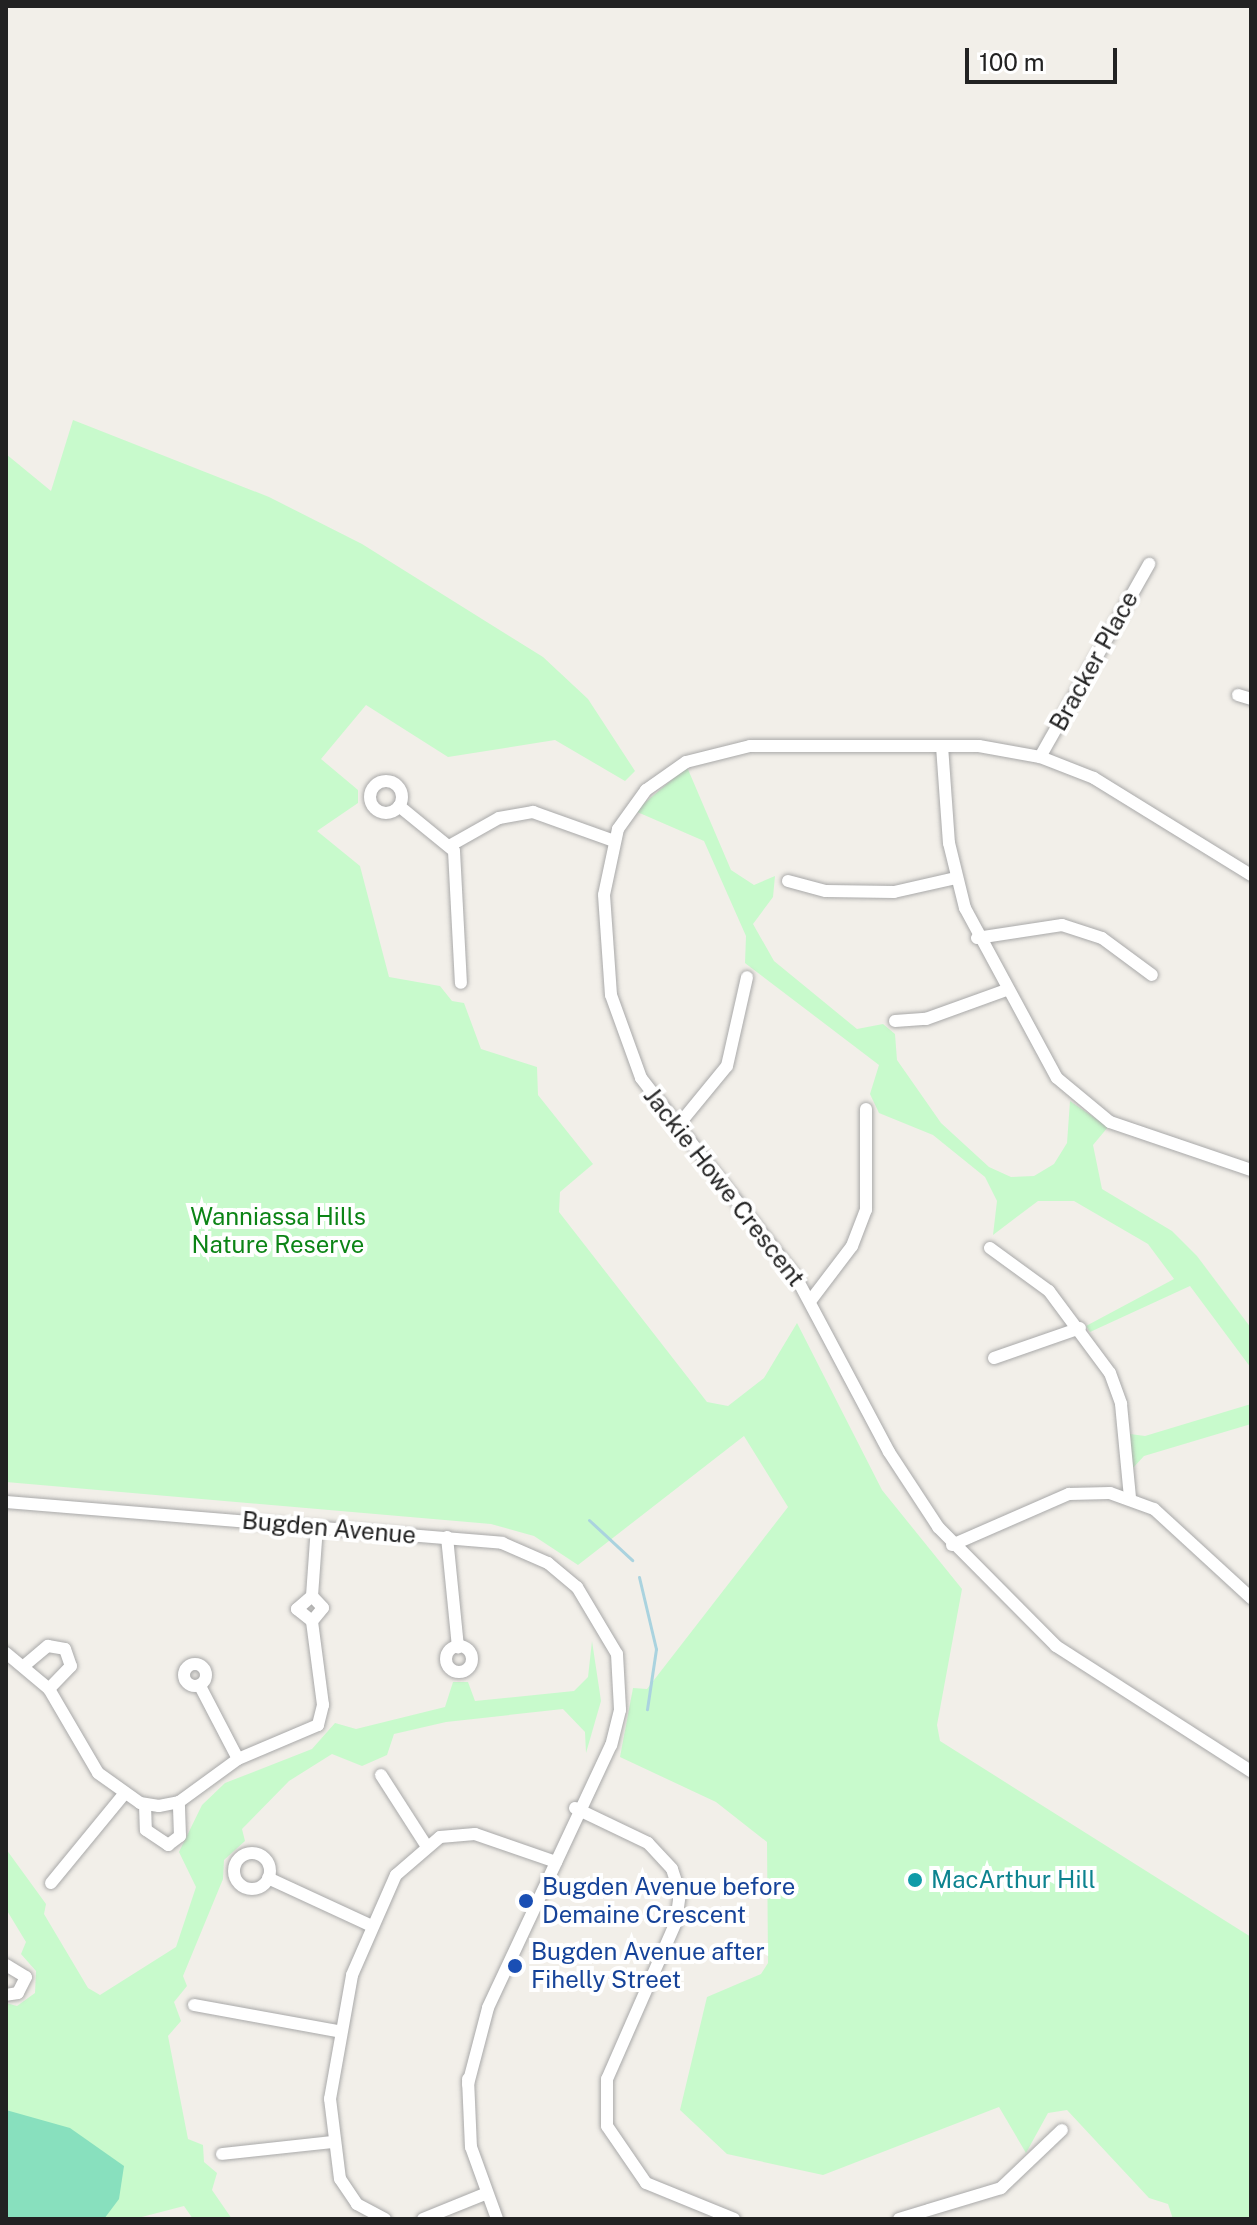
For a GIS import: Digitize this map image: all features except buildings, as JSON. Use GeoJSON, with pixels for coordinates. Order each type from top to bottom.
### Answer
{"type":"FeatureCollection","features":[{"type":"Feature","properties":{"kind":"street","name":"Bracker Place"},"geometry":{"type":"LineString","coordinates":[[1040,757],[1149,564]]}},
{"type":"Feature","properties":{"kind":"street"},"geometry":{"type":"LineString","coordinates":[[1238,695],[1251,699]]}},
{"type":"Feature","properties":{"kind":"street","name":"Jackie Howe Crescent"},"geometry":{"type":"LineString","coordinates":[[1251,875],[1094,778],[1040,757],[942,746],[710,753],[655,782],[614,841],[604,895],[611,995],[641,1078],[676,1128],[747,1209],[811,1300],[889,1452],[952,1545],[1056,1646],[1251,1771]]}},
{"type":"Feature","properties":{"kind":"street"},"geometry":{"type":"LineString","coordinates":[[942,746],[956,878],[977,938],[1057,1078],[1081,1103],[1131,1131],[1251,1170]]}},
{"type":"Feature","properties":{"kind":"street"},"geometry":{"type":"LineString","coordinates":[[399,806],[451,845],[461,983]]}},
{"type":"Feature","properties":{"kind":"street"},"geometry":{"type":"LineString","coordinates":[[451,845],[499,818],[533,812],[614,841]]}},
{"type":"Feature","properties":{"kind":"street"},"geometry":{"type":"LineString","coordinates":[[788,881],[826,891],[894,892],[956,878]]}},
{"type":"Feature","properties":{"kind":"street"},"geometry":{"type":"LineString","coordinates":[[977,938],[1062,925],[1102,938],[1152,975]]}},
{"type":"Feature","properties":{"kind":"street"},"geometry":{"type":"LineString","coordinates":[[676,1128],[727,1066],[747,977]]}},
{"type":"Feature","properties":{"kind":"street"},"geometry":{"type":"LineString","coordinates":[[895,1021],[926,1019],[1006,990]]}},
{"type":"Feature","properties":{"kind":"street"},"geometry":{"type":"LineString","coordinates":[[811,1300],[852,1246],[866,1210],[866,1109]]}},
{"type":"Feature","properties":{"kind":"street"},"geometry":{"type":"LineString","coordinates":[[990,1248],[1049,1291],[1080,1328],[1118,1393],[1130,1497]]}},
{"type":"Feature","properties":{"kind":"street"},"geometry":{"type":"LineString","coordinates":[[994,1358],[1080,1328]]}},
{"type":"Feature","properties":{"kind":"street"},"geometry":{"type":"LineString","coordinates":[[952,1545],[1069,1494],[1130,1497],[1168,1520],[1251,1598]]}},
{"type":"Feature","properties":{"kind":"street","name":"Bugden Avenue"},"geometry":{"type":"LineString","coordinates":[[6,1502],[502,1543],[548,1563],[577,1587],[609,1639],[614,1697],[608,1744],[480,2022],[468,2084],[469,2130],[485,2194],[497,2219]]}},
{"type":"Feature","properties":{"kind":"street"},"geometry":{"type":"LineString","coordinates":[[6,1653],[25,1665],[49,1689],[86,1761],[124,1794],[145,1805],[179,1802],[238,1759],[318,1725],[323,1705],[312,1621],[297,1609],[312,1596],[317,1527]]}},
{"type":"Feature","properties":{"kind":"street"},"geometry":{"type":"LineString","coordinates":[[447,1537],[458,1647]]}},
{"type":"Feature","properties":{"kind":"street"},"geometry":{"type":"LineString","coordinates":[[312,1596],[323,1608],[312,1621]]}},
{"type":"Feature","properties":{"kind":"street"},"geometry":{"type":"LineString","coordinates":[[25,1665],[48,1646],[65,1649],[71,1666],[49,1689]]}},
{"type":"Feature","properties":{"kind":"street"},"geometry":{"type":"LineString","coordinates":[[200,1686],[238,1759]]}},
{"type":"Feature","properties":{"kind":"street"},"geometry":{"type":"LineString","coordinates":[[381,1775],[426,1845]]}},
{"type":"Feature","properties":{"kind":"street"},"geometry":{"type":"LineString","coordinates":[[51,1883],[124,1794]]}},
{"type":"Feature","properties":{"kind":"street"},"geometry":{"type":"LineString","coordinates":[[145,1805],[146,1830],[168,1845],[180,1836],[179,1802]]}},
{"type":"Feature","properties":{"kind":"street"},"geometry":{"type":"LineString","coordinates":[[578,1809],[648,1843],[672,1869],[680,1893],[676,1922],[610,2070],[607,2126],[646,2183],[734,2219]]}},
{"type":"Feature","properties":{"kind":"street"},"geometry":{"type":"LineString","coordinates":[[385,2219],[368,2216],[340,2179],[333,2142],[337,2031],[372,1926],[396,1875],[426,1845],[485,1834],[554,1861]]}},
{"type":"Feature","properties":{"kind":"street"},"geometry":{"type":"LineString","coordinates":[[268,1878],[372,1926]]}},
{"type":"Feature","properties":{"kind":"street"},"geometry":{"type":"LineString","coordinates":[[6,1965],[26,1977],[23,1989],[6,1995]]}},
{"type":"Feature","properties":{"kind":"street"},"geometry":{"type":"LineString","coordinates":[[194,2005],[337,2031]]}},
{"type":"Feature","properties":{"kind":"street"},"geometry":{"type":"LineString","coordinates":[[899,2219],[1001,2188],[1062,2130]]}},
{"type":"Feature","properties":{"kind":"street"},"geometry":{"type":"LineString","coordinates":[[222,2154],[333,2142]]}},
{"type":"Feature","properties":{"kind":"street"},"geometry":{"type":"LineString","coordinates":[[423,2219],[485,2194]]}},
{"type":"Feature","properties":{"kind":"green space","name":"Wanniassa Hills Nature Reserve"},"geometry":{"type":"Polygon","coordinates":[[[73,420],[269,497],[362,544],[543,657],[588,699],[635,771],[625,781],[555,740],[448,757],[366,705],[321,759],[358,790],[358,803],[317,831],[360,866],[389,977],[440,986],[452,1001],[464,1003],[481,1049],[537,1067],[538,1095],[593,1164],[560,1192],[559,1212],[707,1402],[728,1406],[764,1378],[797,1323],[882,1490],[962,1589],[937,1725],[940,1741],[1251,1937],[1251,2219],[1173,2219],[1168,2204],[1149,2198],[1067,2110],[1048,2113],[1026,2153],[999,2107],[823,2175],[727,2154],[680,2110],[707,1997],[761,1974],[768,1963],[767,1842],[716,1802],[620,1757],[633,1688],[647,1689],[788,1507],[744,1436],[578,1565],[534,1536],[491,1524],[6,1482],[6,454],[51,491],[73,420]]]}},
{"type":"Feature","properties":{"kind":"green space"},"geometry":{"type":"Polygon","coordinates":[[[687,767],[731,870],[754,885],[775,876],[773,897],[753,924],[774,961],[857,1029],[883,1024],[895,1034],[897,1060],[941,1123],[989,1167],[1011,1177],[1034,1176],[1054,1164],[1067,1143],[1070,1101],[1108,1127],[1093,1145],[1102,1189],[1172,1231],[1197,1256],[1251,1328],[1251,1368],[1190,1286],[1090,1332],[1086,1326],[1174,1279],[1148,1244],[1074,1201],[1038,1201],[993,1235],[997,1201],[985,1177],[933,1135],[879,1113],[870,1094],[879,1065],[745,963],[746,936],[704,841],[635,811],[687,767]]]}},
{"type":"Feature","properties":{"kind":"green space"},"geometry":{"type":"Polygon","coordinates":[[[1251,1404],[1251,1424],[1144,1456],[1132,1469],[1130,1434],[1145,1436],[1251,1404]]]}},
{"type":"Feature","properties":{"kind":"green space"},"geometry":{"type":"Polygon","coordinates":[[[592,1641],[601,1701],[586,1753],[585,1732],[563,1709],[446,1722],[394,1734],[387,1755],[362,1766],[332,1754],[289,1781],[242,1829],[245,1841],[224,1860],[223,1879],[183,1976],[187,1986],[174,2002],[181,2021],[168,2036],[188,2139],[203,2145],[204,2162],[217,2173],[212,2190],[232,2219],[193,2219],[184,2206],[134,2219],[6,2219],[6,2003],[17,2006],[35,1993],[36,1971],[21,1954],[26,1942],[6,1909],[6,1849],[46,1904],[44,1914],[88,1988],[100,1995],[176,1947],[196,1887],[179,1852],[202,1805],[225,1783],[312,1749],[335,1723],[356,1729],[445,1707],[453,1682],[468,1682],[475,1701],[574,1691],[588,1677],[592,1641]]]}},
{"type":"Feature","properties":{"kind":"green space"},"geometry":{"type":"Polygon","coordinates":[[[6,2110],[70,2128],[124,2166],[119,2199],[104,2219],[6,2219],[6,2110]]]}},
{"type":"Feature","properties":{"kind":"waterway"},"geometry":{"type":"LineString","coordinates":[[589,1520],[632,1560]]}},
{"type":"Feature","properties":{"kind":"waterway"},"geometry":{"type":"LineString","coordinates":[[639,1577],[656,1649],[647,1709]]}},
{"type":"Feature","properties":{"kind":"place","name":"MacArthur Hill"},"geometry":{"type":"Point","coordinates":[915,1880]}},
{"type":"Feature","properties":{"kind":"place","name":"Bugden Avenue before Demaine Crescent"},"geometry":{"type":"Point","coordinates":[526,1901]}},
{"type":"Feature","properties":{"kind":"place","name":"Bugden Avenue after Fihelly Street"},"geometry":{"type":"Point","coordinates":[515,1966]}}]}
